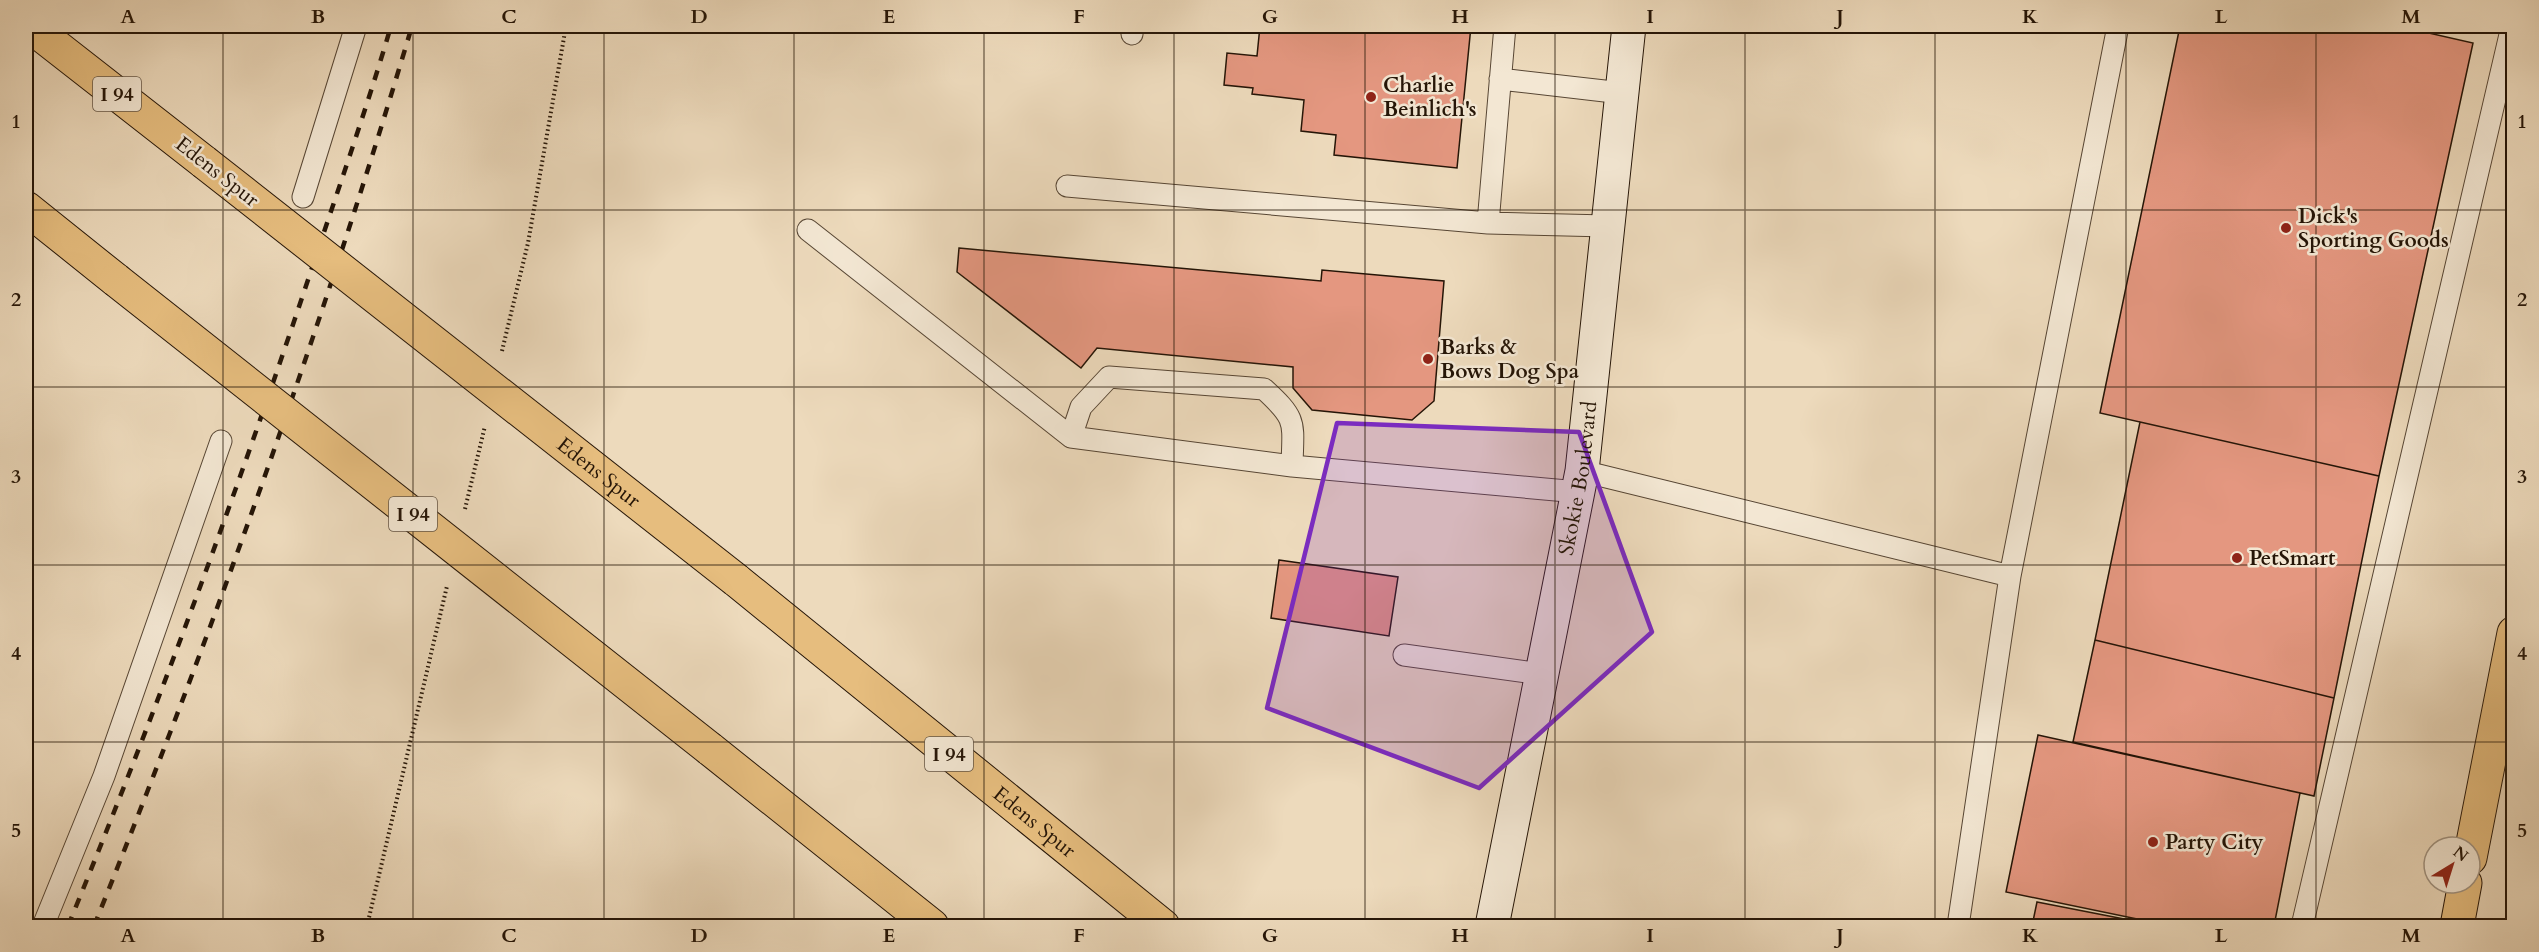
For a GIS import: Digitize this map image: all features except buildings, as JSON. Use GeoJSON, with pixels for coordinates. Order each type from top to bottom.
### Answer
{"type":"FeatureCollection","features":[{"type":"Feature","properties":{"kind":"highway","name":"Edens Spur"},"geometry":{"type":"LineString","coordinates":[[30,26],[736,580],[1163,927]]}},
{"type":"Feature","properties":{"kind":"highway","name":"I 94"},"geometry":{"type":"LineString","coordinates":[[26,208],[933,927]]}},
{"type":"Feature","properties":{"kind":"highway"},"geometry":{"type":"LineString","coordinates":[[2474,835],[2514,633]]}},
{"type":"Feature","properties":{"kind":"highway"},"geometry":{"type":"LineString","coordinates":[[2457,927],[2463,895]]}},
{"type":"Feature","properties":{"kind":"main road","name":"Skokie Boulevard"},"geometry":{"type":"LineString","coordinates":[[1492,927],[1580,481],[1629,26]]}},
{"type":"Feature","properties":{"kind":"lane"},"geometry":{"type":"LineString","coordinates":[[303,196],[356,26]]}},
{"type":"Feature","properties":{"kind":"lane"},"geometry":{"type":"LineString","coordinates":[[1488,223],[1505,26]]}},
{"type":"Feature","properties":{"kind":"lane"},"geometry":{"type":"LineString","coordinates":[[1958,927],[2010,576],[2118,26]]}},
{"type":"Feature","properties":{"kind":"lane"},"geometry":{"type":"LineString","coordinates":[[2302,927],[2512,26]]}},
{"type":"Feature","properties":{"kind":"lane"},"geometry":{"type":"LineString","coordinates":[[1500,79],[1622,93]]}},
{"type":"Feature","properties":{"kind":"lane"},"geometry":{"type":"LineString","coordinates":[[1066,186],[1488,223],[1607,226]]}},
{"type":"Feature","properties":{"kind":"lane"},"geometry":{"type":"LineString","coordinates":[[808,230],[1071,437],[1292,466],[1580,481],[2010,576]]}},
{"type":"Feature","properties":{"kind":"lane"},"geometry":{"type":"LineString","coordinates":[[1071,437],[1081,407],[1109,376],[1264,389],[1282,405],[1293,422],[1292,466]]}},
{"type":"Feature","properties":{"kind":"lane"},"geometry":{"type":"LineString","coordinates":[[43,927],[108,765],[221,441]]}},
{"type":"Feature","properties":{"kind":"lane"},"geometry":{"type":"LineString","coordinates":[[1404,655],[1542,674]]}},
{"type":"Feature","properties":{"kind":"path"},"geometry":{"type":"LineString","coordinates":[[501,358],[528,243],[566,26]]}},
{"type":"Feature","properties":{"kind":"path"},"geometry":{"type":"LineString","coordinates":[[463,519],[487,415]]}},
{"type":"Feature","properties":{"kind":"path"},"geometry":{"type":"LineString","coordinates":[[367,927],[449,576]]}},
{"type":"Feature","properties":{"kind":"highlighted area"},"geometry":{"type":"Polygon","coordinates":[[[1337,423],[1579,432],[1652,632],[1479,788],[1267,708],[1337,423]]]}},
{"type":"Feature","properties":{"kind":"railway"},"geometry":{"type":"LineString","coordinates":[[68,926],[134,761],[228,511],[315,259],[391,26]]}},
{"type":"Feature","properties":{"kind":"railway"},"geometry":{"type":"LineString","coordinates":[[94,926],[181,704],[264,480],[341,254],[412,26]]}},
{"type":"Feature","properties":{"kind":"place","name":"Charlie Beinlich's"},"geometry":{"type":"Point","coordinates":[1371,97]}},
{"type":"Feature","properties":{"kind":"place","name":"Dick's Sporting Goods"},"geometry":{"type":"Point","coordinates":[2286,228]}},
{"type":"Feature","properties":{"kind":"place","name":"Barks & Bows Dog Spa"},"geometry":{"type":"Point","coordinates":[1428,359]}},
{"type":"Feature","properties":{"kind":"place","name":"PetSmart"},"geometry":{"type":"Point","coordinates":[2237,558]}},
{"type":"Feature","properties":{"kind":"place","name":"Party City"},"geometry":{"type":"Point","coordinates":[2153,842]}}]}
